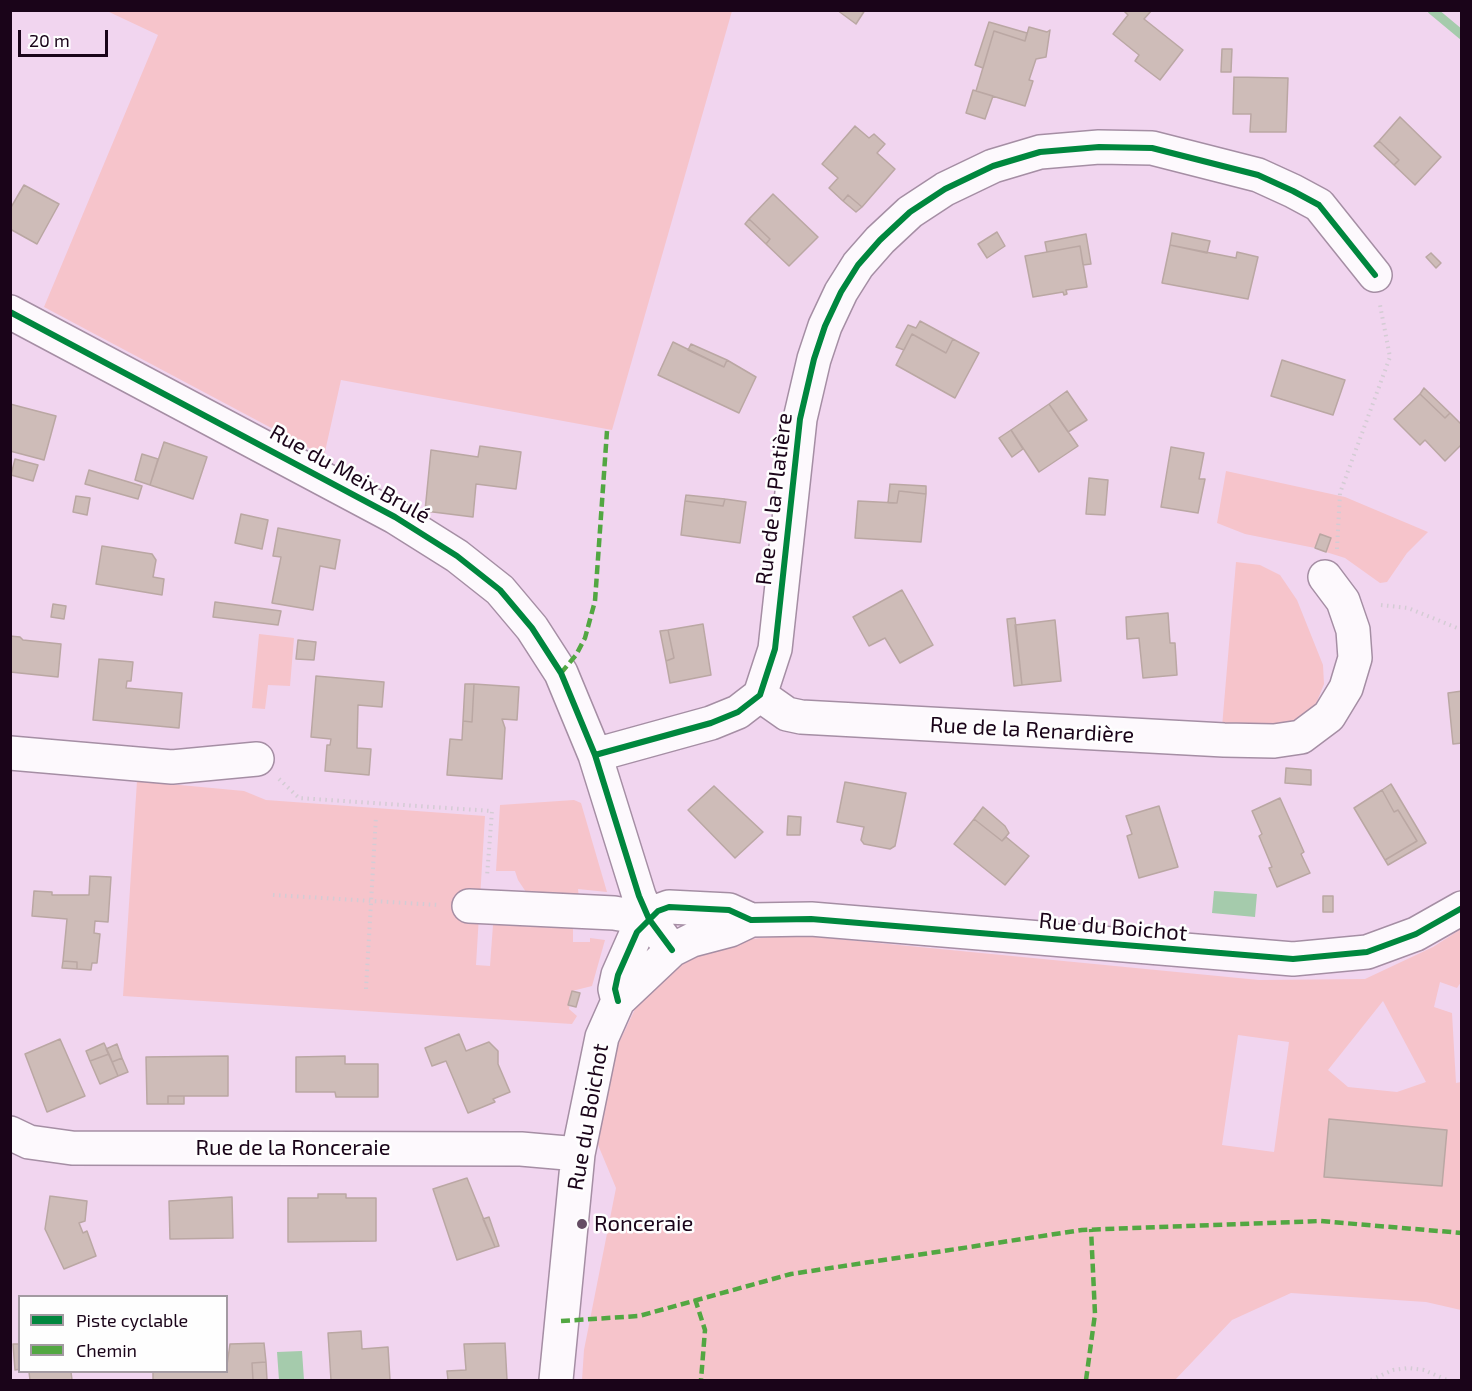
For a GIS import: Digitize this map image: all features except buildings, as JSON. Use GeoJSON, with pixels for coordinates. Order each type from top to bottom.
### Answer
{"type":"FeatureCollection","features":[{"type":"Feature","properties":{"kind":"street","name":"Rue de la Platière"},"geometry":{"type":"LineString","coordinates":[[760,695],[775,649],[800,420],[814,359],[825,326],[858,266],[880,240],[910,212],[945,189],[993,166],[1040,152],[1099,147],[1152,148],[1258,175],[1310,200],[1318,205],[1375,275]]}},
{"type":"Feature","properties":{"kind":"street","name":"Rue du Meix Brulé"},"geometry":{"type":"LineString","coordinates":[[10,312],[395,517],[478,572],[500,590],[547,650],[566,683],[595,755],[639,896],[649,919],[672,950]]}},
{"type":"Feature","properties":{"kind":"street","name":"Rue de la Renardière"},"geometry":{"type":"LineString","coordinates":[[760,695],[787,714],[801,717],[1224,740],[1274,741],[1301,736],[1329,716],[1346,688],[1355,658],[1353,630],[1343,601],[1325,577]]}},
{"type":"Feature","properties":{"kind":"street"},"geometry":{"type":"LineString","coordinates":[[595,755],[711,723],[738,712],[760,695]]}},
{"type":"Feature","properties":{"kind":"street"},"geometry":{"type":"LineString","coordinates":[[10,753],[172,767],[257,759]]}},
{"type":"Feature","properties":{"kind":"street"},"geometry":{"type":"LineString","coordinates":[[477,907],[614,913],[649,919]]}},
{"type":"Feature","properties":{"kind":"street","name":"Rue du Boichot"},"geometry":{"type":"LineString","coordinates":[[618,1000],[615,989],[618,975],[637,932],[658,911],[669,907],[729,910],[751,920]]}},
{"type":"Feature","properties":{"kind":"street","name":"Rue du Boichot"},"geometry":{"type":"LineString","coordinates":[[556,1380],[578,1154],[594,1066],[602,1037],[618,1000],[672,950],[692,940],[730,930],[751,920],[811,919],[1293,959],[1367,952],[1416,934],[1461,908]]}},
{"type":"Feature","properties":{"kind":"street","name":"Rue de la Ronceraie"},"geometry":{"type":"LineString","coordinates":[[10,1133],[29,1142],[72,1148],[521,1149],[578,1154]]}},
{"type":"Feature","properties":{"kind":"path"},"geometry":{"type":"LineString","coordinates":[[1325,577],[1337,558],[1340,493],[1390,357],[1375,275]]}},
{"type":"Feature","properties":{"kind":"path"},"geometry":{"type":"LineString","coordinates":[[1381,604],[1408,608],[1461,630]]}},
{"type":"Feature","properties":{"kind":"path"},"geometry":{"type":"LineString","coordinates":[[257,759],[299,798],[492,811],[477,907],[273,895]]}},
{"type":"Feature","properties":{"kind":"path"},"geometry":{"type":"LineString","coordinates":[[366,989],[376,816]]}},
{"type":"Feature","properties":{"kind":"path"},"geometry":{"type":"LineString","coordinates":[[1371,1380],[1393,1370],[1408,1368],[1424,1370],[1447,1380]]}},
{"type":"Feature","properties":{"kind":"shaded area"},"geometry":{"type":"Polygon","coordinates":[[[107,11],[732,11],[612,430],[341,380],[324,456],[44,307],[158,35],[107,11]]]}},
{"type":"Feature","properties":{"kind":"shaded area"},"geometry":{"type":"Polygon","coordinates":[[[1226,471],[1345,497],[1428,532],[1407,553],[1387,582],[1380,583],[1345,558],[1326,552],[1331,538],[1320,534],[1315,548],[1245,534],[1217,523],[1226,471]]]}},
{"type":"Feature","properties":{"kind":"shaded area"},"geometry":{"type":"Polygon","coordinates":[[[1236,562],[1260,565],[1280,575],[1297,600],[1323,665],[1324,684],[1314,709],[1298,720],[1277,728],[1222,727],[1236,562]]]}},
{"type":"Feature","properties":{"kind":"shaded area"},"geometry":{"type":"Polygon","coordinates":[[[259,634],[294,638],[290,686],[268,685],[265,709],[252,708],[259,634]]]}},
{"type":"Feature","properties":{"kind":"shaded area"},"geometry":{"type":"Polygon","coordinates":[[[137,781],[244,791],[266,800],[485,816],[476,965],[490,966],[493,925],[496,920],[600,924],[603,930],[573,928],[573,942],[590,942],[590,938],[605,940],[592,986],[572,991],[569,1009],[577,1016],[572,1024],[123,996],[137,781]]]}},
{"type":"Feature","properties":{"kind":"shaded area"},"geometry":{"type":"Polygon","coordinates":[[[574,800],[581,803],[607,892],[578,889],[579,898],[528,895],[515,871],[496,871],[500,805],[574,800]]]}},
{"type":"Feature","properties":{"kind":"shaded area"},"geometry":{"type":"Polygon","coordinates":[[[1214,891],[1257,894],[1255,917],[1212,913],[1214,891]]]}},
{"type":"Feature","properties":{"kind":"shaded area"},"geometry":{"type":"Polygon","coordinates":[[[1461,929],[1461,982],[1457,988],[1440,982],[1434,1007],[1452,1013],[1456,1083],[1461,1082],[1461,1310],[1426,1302],[1291,1293],[1232,1320],[1175,1380],[582,1380],[584,1350],[616,1188],[596,1140],[605,1072],[636,1007],[679,962],[727,941],[796,935],[1259,980],[1365,979],[1433,947],[1461,929]],[[1383,1001],[1328,1070],[1348,1087],[1397,1092],[1426,1082],[1383,1001]],[[1238,1035],[1222,1145],[1274,1152],[1289,1042],[1238,1035]]]}},
{"type":"Feature","properties":{"kind":"shaded area"},"geometry":{"type":"Polygon","coordinates":[[[302,1351],[304,1380],[279,1380],[277,1352],[302,1351]]]}},
{"type":"Feature","properties":{"kind":"waterway"},"geometry":{"type":"LineString","coordinates":[[1432,10],[1462,35]]}},
{"type":"Feature","properties":{"kind":"marked path"},"geometry":{"type":"LineString","coordinates":[[561,673],[576,655],[585,638],[595,601],[607,431]]}},
{"type":"Feature","properties":{"kind":"marked path"},"geometry":{"type":"LineString","coordinates":[[561,1321],[639,1316],[791,1274],[1082,1230],[1320,1221],[1462,1233]]}},
{"type":"Feature","properties":{"kind":"marked path"},"geometry":{"type":"LineString","coordinates":[[1086,1380],[1095,1314],[1091,1229]]}},
{"type":"Feature","properties":{"kind":"marked path"},"geometry":{"type":"LineString","coordinates":[[695,1299],[705,1330],[701,1380]]}},
{"type":"Feature","properties":{"kind":"cycle path"},"geometry":{"type":"LineString","coordinates":[[595,755],[711,723],[738,712],[760,695],[775,649],[800,419],[814,359],[825,326],[841,292],[858,265],[880,240],[910,212],[945,189],[993,166],[1040,152],[1099,147],[1152,148],[1258,175],[1319,205],[1375,275]]}},
{"type":"Feature","properties":{"kind":"cycle path"},"geometry":{"type":"LineString","coordinates":[[10,312],[395,517],[457,556],[500,590],[532,628],[561,673],[595,755],[639,896],[649,919],[672,950]]}},
{"type":"Feature","properties":{"kind":"cycle path"},"geometry":{"type":"LineString","coordinates":[[618,1001],[615,989],[618,975],[637,932],[658,911],[669,907],[729,910],[751,920],[811,919],[1293,959],[1367,952],[1416,934],[1462,908]]}},
{"type":"Feature","properties":{"kind":"place","name":"Ronceraie"},"geometry":{"type":"Point","coordinates":[582,1224]}}]}
